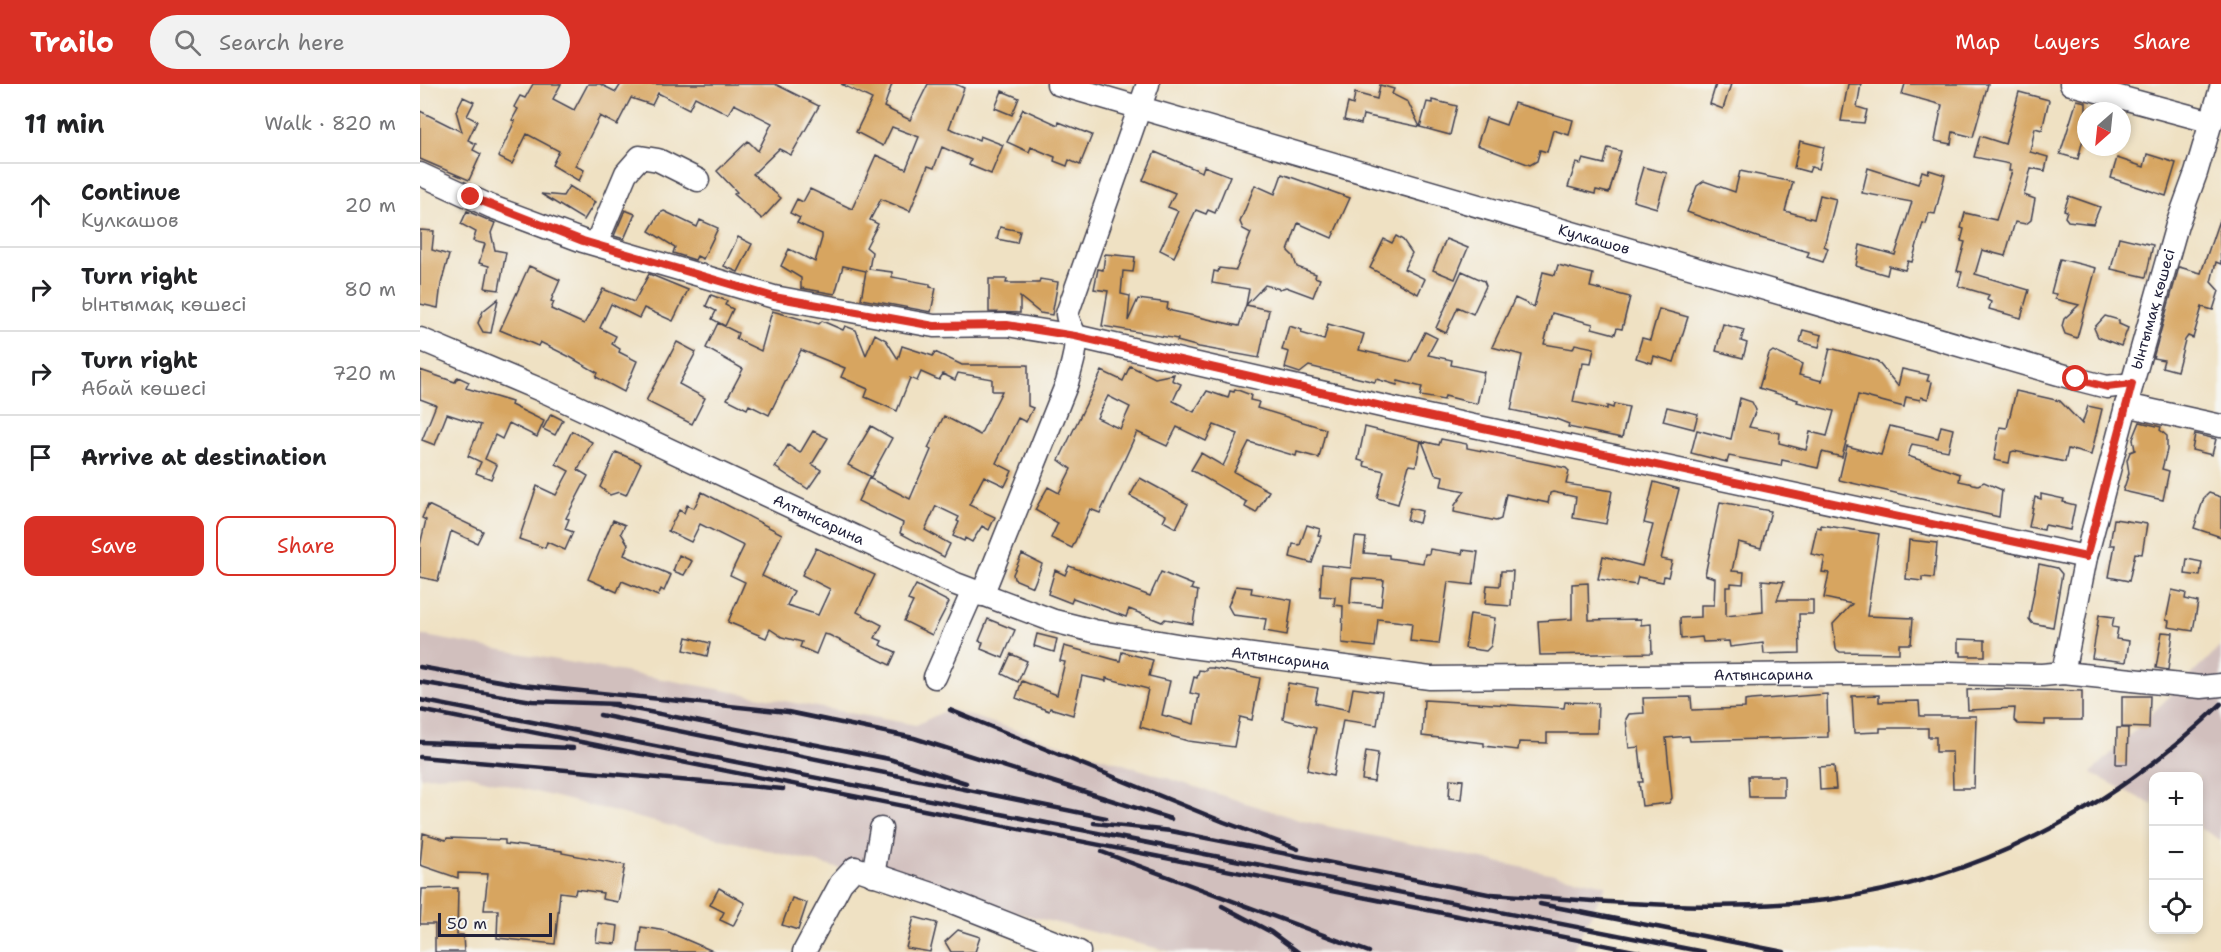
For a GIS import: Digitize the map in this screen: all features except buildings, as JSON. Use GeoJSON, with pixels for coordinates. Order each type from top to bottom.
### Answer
{"type":"FeatureCollection","features":[{"type":"Feature","properties":{"kind":"street","name":"Кулкашов"},"geometry":{"type":"LineString","coordinates":[[1058,84],[2107,387],[2221,426]]}},
{"type":"Feature","properties":{"kind":"street"},"geometry":{"type":"LineString","coordinates":[[935,677],[978,593],[1067,384],[1075,336],[1069,327],[1067,314],[1148,84]]}},
{"type":"Feature","properties":{"kind":"street"},"geometry":{"type":"LineString","coordinates":[[2071,84],[2212,122]]}},
{"type":"Feature","properties":{"kind":"street","name":"Ынтымақ көшесі"},"geometry":{"type":"LineString","coordinates":[[2063,673],[2086,557],[2129,395],[2177,225],[2212,122],[2221,88]]}},
{"type":"Feature","properties":{"kind":"street"},"geometry":{"type":"LineString","coordinates":[[596,244],[626,173],[640,156],[658,160],[698,180]]}},
{"type":"Feature","properties":{"kind":"street"},"geometry":{"type":"LineString","coordinates":[[420,174],[492,207],[596,244],[774,297],[934,326],[1007,325],[1075,336],[1387,407],[2086,557]]}},
{"type":"Feature","properties":{"kind":"street","name":"Алтынсарина"},"geometry":{"type":"LineString","coordinates":[[420,339],[558,397],[978,593],[1053,621],[1094,631],[1183,646],[1430,678],[1949,673],[2042,675],[2063,673],[2211,686]]}},
{"type":"Feature","properties":{"kind":"street"},"geometry":{"type":"LineString","coordinates":[[873,874],[881,829]]}},
{"type":"Feature","properties":{"kind":"street"},"geometry":{"type":"LineString","coordinates":[[804,952],[841,883],[855,868],[932,894],[1079,952]]}},
{"type":"Feature","properties":{"kind":"shaded area"},"geometry":{"type":"Polygon","coordinates":[[[420,635],[916,725],[949,709],[1303,821],[1606,885],[1572,952],[1172,952],[464,774],[420,777],[420,635]]]}},
{"type":"Feature","properties":{"kind":"shaded area"},"geometry":{"type":"Polygon","coordinates":[[[2221,646],[2221,840],[2203,830],[2203,772],[2149,772],[2149,803],[2091,773],[2221,646]]]}},
{"type":"Feature","properties":{"kind":"railway"},"geometry":{"type":"LineString","coordinates":[[420,667],[522,685],[788,712],[914,738],[1171,819]]}},
{"type":"Feature","properties":{"kind":"railway"},"geometry":{"type":"LineString","coordinates":[[420,682],[532,701],[617,704]]}},
{"type":"Feature","properties":{"kind":"railway"},"geometry":{"type":"LineString","coordinates":[[420,700],[1704,952]]}},
{"type":"Feature","properties":{"kind":"railway"},"geometry":{"type":"LineString","coordinates":[[609,704],[889,759],[966,783]]}},
{"type":"Feature","properties":{"kind":"railway"},"geometry":{"type":"LineString","coordinates":[[1491,894],[1658,904],[1742,906],[1826,900],[1882,890],[1936,876],[1988,857],[2039,834],[2088,807],[2135,776],[2179,742],[2221,704]]}},
{"type":"Feature","properties":{"kind":"railway"},"geometry":{"type":"LineString","coordinates":[[420,710],[1639,952]]}},
{"type":"Feature","properties":{"kind":"railway"},"geometry":{"type":"LineString","coordinates":[[950,710],[1224,822],[1298,849]]}},
{"type":"Feature","properties":{"kind":"railway"},"geometry":{"type":"LineString","coordinates":[[600,715],[1106,818]]}},
{"type":"Feature","properties":{"kind":"railway"},"geometry":{"type":"LineString","coordinates":[[420,742],[573,748]]}},
{"type":"Feature","properties":{"kind":"railway"},"geometry":{"type":"LineString","coordinates":[[420,757],[783,789]]}},
{"type":"Feature","properties":{"kind":"railway"},"geometry":{"type":"LineString","coordinates":[[1094,823],[1171,831],[1498,896]]}},
{"type":"Feature","properties":{"kind":"railway"},"geometry":{"type":"LineString","coordinates":[[1102,852],[1369,952]]}},
{"type":"Feature","properties":{"kind":"railway"},"geometry":{"type":"LineString","coordinates":[[1540,904],[1784,952]]}},
{"type":"Feature","properties":{"kind":"railway"},"geometry":{"type":"LineString","coordinates":[[1222,906],[1271,932],[1298,952]]}},
{"type":"Feature","properties":{"kind":"route"},"geometry":{"type":"LineString","coordinates":[[471,197],[583,241],[774,297],[934,326],[1007,325],[1075,336],[1399,410],[2086,557],[2132,384],[2107,387],[2076,379]]}}]}
